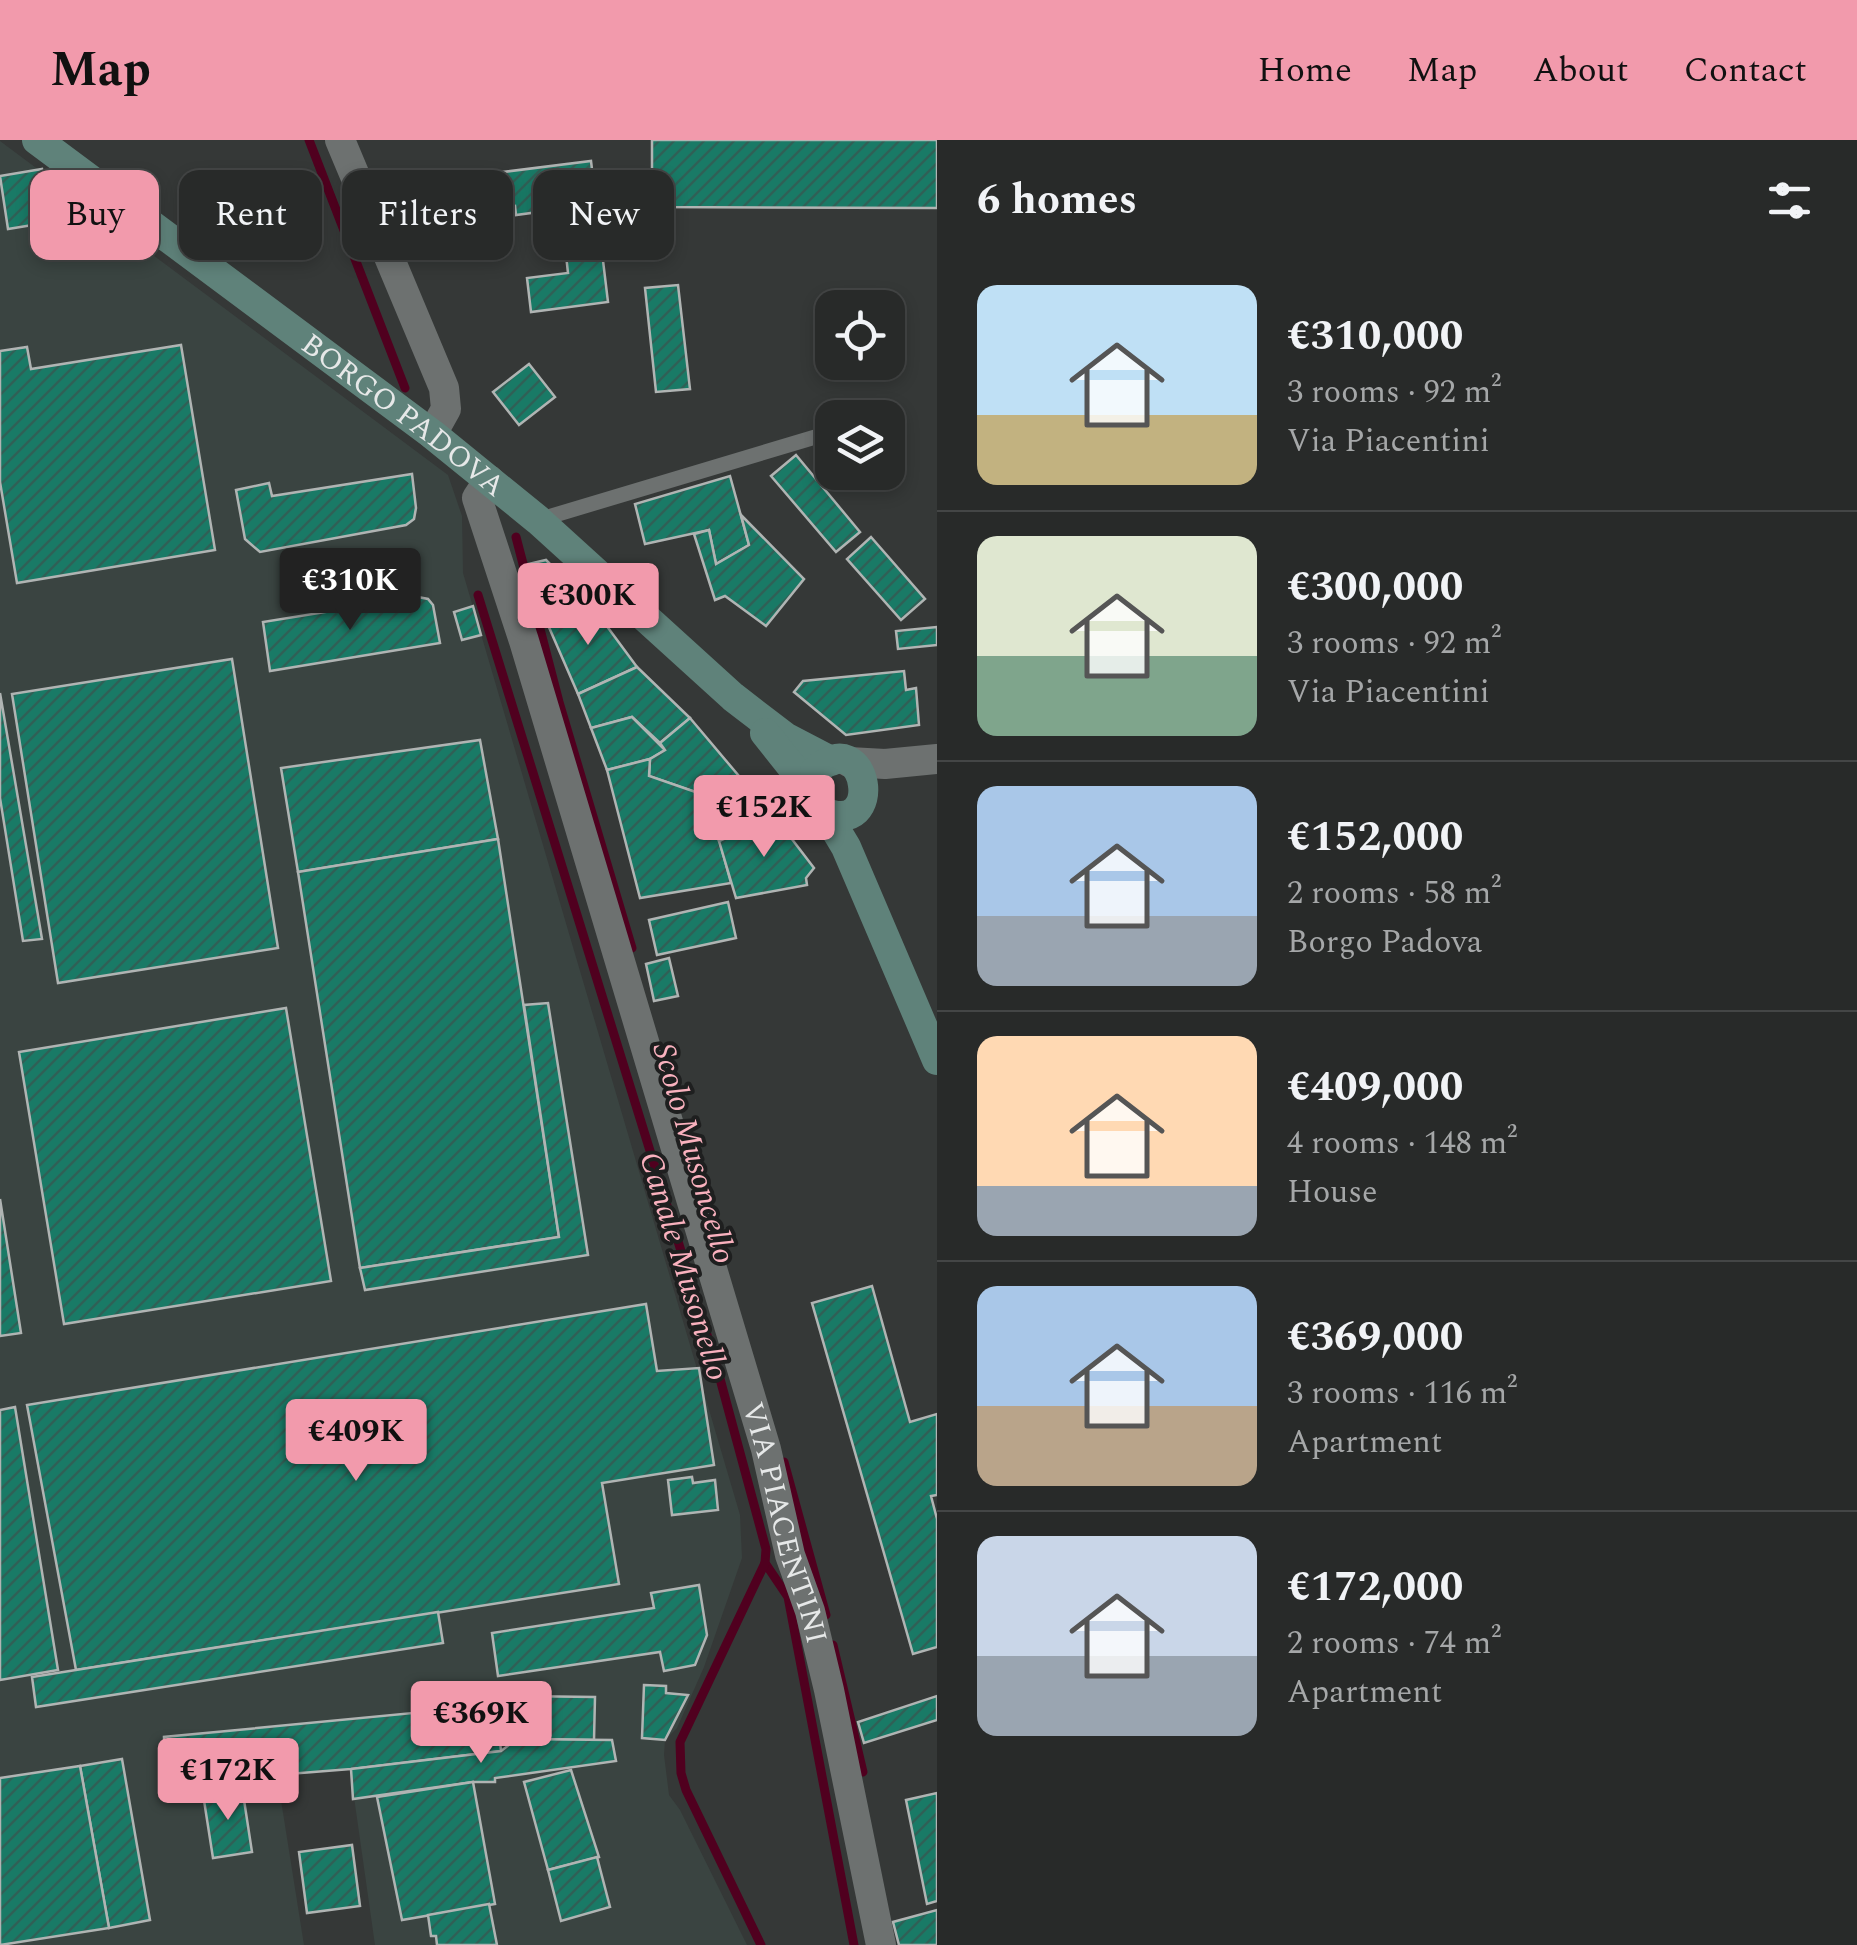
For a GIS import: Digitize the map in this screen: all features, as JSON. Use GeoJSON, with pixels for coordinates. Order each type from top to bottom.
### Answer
{"type":"FeatureCollection","features":[{"type":"Feature","properties":{"kind":"street"},"geometry":{"type":"LineString","coordinates":[[340,140],[444,388],[446,409],[432,434]]}},
{"type":"Feature","properties":{"kind":"street","name":"BORGO PADOVA"},"geometry":{"type":"LineString","coordinates":[[47,147],[432,434],[538,520],[733,696],[785,737],[840,762]]}},
{"type":"Feature","properties":{"kind":"street","name":"VIA PIACENTINI"},"geometry":{"type":"LineString","coordinates":[[489,480],[477,498],[524,641],[766,1449],[790,1555],[810,1612],[881,1945]]}},
{"type":"Feature","properties":{"kind":"street","name":"BORGO PADOVA"},"geometry":{"type":"LineString","coordinates":[[733,696],[781,752],[860,872],[934,1046]]}},
{"type":"Feature","properties":{"kind":"street"},"geometry":{"type":"LineString","coordinates":[[923,761],[888,772],[840,816],[816,802],[811,778],[816,770],[840,762],[923,761]]}},
{"type":"Feature","properties":{"kind":"street"},"geometry":{"type":"LineString","coordinates":[[840,762],[862,774],[860,800]]}},
{"type":"Feature","properties":{"kind":"street","name":"BORGO PADOVA"},"geometry":{"type":"LineString","coordinates":[[860,800],[854,831],[860,872]]}},
{"type":"Feature","properties":{"kind":"lane"},"geometry":{"type":"LineString","coordinates":[[538,520],[815,437]]}},
{"type":"Feature","properties":{"kind":"shaded area"},"geometry":{"type":"Polygon","coordinates":[[[0,141],[39,170],[30,170],[30,260],[159,260],[448,475],[462,516],[463,573],[740,1515],[742,1558],[704,1667],[677,1728],[665,1740],[664,1755],[669,1795],[747,1945],[375,1945],[350,1769],[277,1775],[304,1945],[0,1945],[0,141]]]}},
{"type":"Feature","properties":{"kind":"building"},"geometry":{"type":"Polygon","coordinates":[[[652,140],[937,140],[937,208],[674,207],[674,170],[652,170],[652,140]]]}},
{"type":"Feature","properties":{"kind":"building"},"geometry":{"type":"Polygon","coordinates":[[[591,161],[592,170],[533,170],[533,213],[516,215],[513,171],[591,161]]]}},
{"type":"Feature","properties":{"kind":"building"},"geometry":{"type":"Polygon","coordinates":[[[30,171],[30,225],[8,229],[0,176],[30,171]]]}},
{"type":"Feature","properties":{"kind":"building"},"geometry":{"type":"Polygon","coordinates":[[[567,260],[603,260],[608,302],[531,312],[527,278],[568,273],[567,260]]]}},
{"type":"Feature","properties":{"kind":"building"},"geometry":{"type":"Polygon","coordinates":[[[678,285],[690,389],[656,392],[645,288],[678,285]]]}},
{"type":"Feature","properties":{"kind":"building"},"geometry":{"type":"Polygon","coordinates":[[[181,345],[215,550],[17,583],[0,482],[0,351],[27,347],[31,369],[181,345]]]}},
{"type":"Feature","properties":{"kind":"building"},"geometry":{"type":"Polygon","coordinates":[[[529,364],[555,397],[519,425],[493,392],[529,364]]]}},
{"type":"Feature","properties":{"kind":"building"},"geometry":{"type":"Polygon","coordinates":[[[796,455],[815,478],[815,490],[825,490],[860,532],[836,552],[771,476],[796,455]]]}},
{"type":"Feature","properties":{"kind":"building"},"geometry":{"type":"Polygon","coordinates":[[[412,474],[416,508],[414,519],[406,525],[260,552],[245,539],[236,490],[269,483],[272,496],[412,474]]]}},
{"type":"Feature","properties":{"kind":"building"},"geometry":{"type":"Polygon","coordinates":[[[730,476],[749,545],[716,564],[709,530],[645,544],[635,504],[730,476]]]}},
{"type":"Feature","properties":{"kind":"building"},"geometry":{"type":"Polygon","coordinates":[[[741,515],[804,579],[766,626],[725,596],[715,600],[694,534],[709,530],[716,564],[749,545],[741,515]]]}},
{"type":"Feature","properties":{"kind":"building"},"geometry":{"type":"Polygon","coordinates":[[[871,537],[925,599],[901,620],[847,559],[871,537]]]}},
{"type":"Feature","properties":{"kind":"building"},"geometry":{"type":"Polygon","coordinates":[[[546,560],[592,606],[545,618],[529,564],[546,560]]]}},
{"type":"Feature","properties":{"kind":"building"},"geometry":{"type":"Polygon","coordinates":[[[418,597],[433,605],[440,643],[270,671],[263,622],[418,597]]]}},
{"type":"Feature","properties":{"kind":"building"},"geometry":{"type":"Polygon","coordinates":[[[473,606],[481,635],[462,640],[454,612],[473,606]]]}},
{"type":"Feature","properties":{"kind":"building"},"geometry":{"type":"Polygon","coordinates":[[[592,606],[637,667],[578,694],[545,618],[592,606]]]}},
{"type":"Feature","properties":{"kind":"building"},"geometry":{"type":"Polygon","coordinates":[[[937,627],[937,645],[898,649],[896,631],[937,627]]]}},
{"type":"Feature","properties":{"kind":"building"},"geometry":{"type":"Polygon","coordinates":[[[232,659],[278,948],[58,983],[12,694],[232,659]]]}},
{"type":"Feature","properties":{"kind":"building"},"geometry":{"type":"Polygon","coordinates":[[[637,667],[690,718],[660,743],[632,717],[591,728],[578,694],[637,667]]]}},
{"type":"Feature","properties":{"kind":"building"},"geometry":{"type":"Polygon","coordinates":[[[904,671],[906,690],[916,688],[919,725],[846,735],[794,692],[803,681],[904,671]]]}},
{"type":"Feature","properties":{"kind":"building"},"geometry":{"type":"Polygon","coordinates":[[[0,693],[42,939],[23,941],[0,798],[0,693]]]}},
{"type":"Feature","properties":{"kind":"building"},"geometry":{"type":"Polygon","coordinates":[[[632,717],[665,750],[650,759],[607,770],[591,728],[632,717]]]}},
{"type":"Feature","properties":{"kind":"building"},"geometry":{"type":"Polygon","coordinates":[[[690,718],[744,782],[735,789],[707,796],[649,776],[650,759],[665,750],[660,743],[690,718]]]}},
{"type":"Feature","properties":{"kind":"building"},"geometry":{"type":"Polygon","coordinates":[[[480,740],[498,839],[298,872],[281,768],[480,740]]]}},
{"type":"Feature","properties":{"kind":"building"},"geometry":{"type":"Polygon","coordinates":[[[650,759],[649,776],[707,796],[731,883],[640,898],[607,770],[650,759]]]}},
{"type":"Feature","properties":{"kind":"building"},"geometry":{"type":"Polygon","coordinates":[[[744,782],[775,817],[719,841],[707,796],[735,789],[744,782]]]}},
{"type":"Feature","properties":{"kind":"building"},"geometry":{"type":"Polygon","coordinates":[[[775,817],[814,868],[806,878],[807,885],[736,898],[719,841],[775,817]]]}},
{"type":"Feature","properties":{"kind":"building"},"geometry":{"type":"Polygon","coordinates":[[[498,839],[559,1237],[360,1268],[298,872],[498,839]]]}},
{"type":"Feature","properties":{"kind":"building"},"geometry":{"type":"Polygon","coordinates":[[[728,902],[736,938],[657,955],[649,920],[728,902]]]}},
{"type":"Feature","properties":{"kind":"building"},"geometry":{"type":"Polygon","coordinates":[[[669,958],[678,996],[654,1001],[646,964],[669,958]]]}},
{"type":"Feature","properties":{"kind":"building"},"geometry":{"type":"Polygon","coordinates":[[[548,1003],[588,1255],[365,1290],[360,1268],[559,1237],[524,1005],[548,1003]]]}},
{"type":"Feature","properties":{"kind":"building"},"geometry":{"type":"Polygon","coordinates":[[[286,1008],[331,1281],[64,1324],[19,1052],[286,1008]]]}},
{"type":"Feature","properties":{"kind":"building"},"geometry":{"type":"Polygon","coordinates":[[[0,1199],[21,1333],[0,1336],[0,1199]]]}},
{"type":"Feature","properties":{"kind":"building"},"geometry":{"type":"Polygon","coordinates":[[[872,1286],[910,1422],[937,1414],[937,1495],[931,1496],[937,1519],[937,1647],[913,1654],[812,1303],[872,1286]]]}},
{"type":"Feature","properties":{"kind":"building"},"geometry":{"type":"Polygon","coordinates":[[[646,1304],[657,1371],[699,1368],[714,1465],[602,1483],[619,1584],[76,1670],[27,1405],[646,1304]]]}},
{"type":"Feature","properties":{"kind":"building"},"geometry":{"type":"Polygon","coordinates":[[[15,1407],[58,1670],[0,1680],[0,1410],[15,1407]]]}},
{"type":"Feature","properties":{"kind":"building"},"geometry":{"type":"Polygon","coordinates":[[[692,1477],[693,1483],[715,1480],[718,1510],[672,1515],[668,1480],[692,1477]]]}},
{"type":"Feature","properties":{"kind":"building"},"geometry":{"type":"Polygon","coordinates":[[[699,1585],[707,1635],[695,1665],[664,1671],[660,1652],[498,1676],[492,1633],[654,1608],[651,1593],[699,1585]]]}},
{"type":"Feature","properties":{"kind":"building"},"geometry":{"type":"Polygon","coordinates":[[[438,1612],[443,1643],[36,1707],[32,1677],[438,1612]]]}},
{"type":"Feature","properties":{"kind":"building"},"geometry":{"type":"Polygon","coordinates":[[[644,1685],[666,1686],[666,1693],[688,1695],[665,1740],[642,1738],[644,1685]]]}},
{"type":"Feature","properties":{"kind":"building"},"geometry":{"type":"Polygon","coordinates":[[[517,1696],[595,1697],[594,1740],[517,1739],[517,1696]]]}},
{"type":"Feature","properties":{"kind":"building"},"geometry":{"type":"Polygon","coordinates":[[[937,1696],[937,1720],[864,1743],[858,1722],[937,1696]]]}},
{"type":"Feature","properties":{"kind":"building"},"geometry":{"type":"Polygon","coordinates":[[[496,1705],[501,1751],[351,1769],[166,1784],[164,1737],[496,1705]]]}},
{"type":"Feature","properties":{"kind":"building"},"geometry":{"type":"Polygon","coordinates":[[[517,1739],[612,1740],[616,1761],[495,1778],[495,1782],[353,1799],[351,1769],[501,1751],[517,1739]]]}},
{"type":"Feature","properties":{"kind":"building"},"geometry":{"type":"Polygon","coordinates":[[[122,1759],[150,1920],[109,1928],[80,1766],[122,1759]]]}},
{"type":"Feature","properties":{"kind":"building"},"geometry":{"type":"Polygon","coordinates":[[[80,1766],[109,1928],[0,1945],[0,1778],[80,1766]]]}},
{"type":"Feature","properties":{"kind":"building"},"geometry":{"type":"Polygon","coordinates":[[[571,1770],[599,1857],[548,1870],[524,1782],[571,1770]]]}},
{"type":"Feature","properties":{"kind":"building"},"geometry":{"type":"Polygon","coordinates":[[[473,1782],[495,1904],[402,1920],[377,1797],[473,1782]]]}},
{"type":"Feature","properties":{"kind":"building"},"geometry":{"type":"Polygon","coordinates":[[[242,1787],[252,1852],[213,1858],[203,1794],[242,1787]]]}},
{"type":"Feature","properties":{"kind":"building"},"geometry":{"type":"Polygon","coordinates":[[[937,1793],[937,1901],[927,1904],[906,1800],[937,1793]]]}},
{"type":"Feature","properties":{"kind":"building"},"geometry":{"type":"Polygon","coordinates":[[[352,1845],[360,1906],[307,1913],[299,1852],[352,1845]]]}},
{"type":"Feature","properties":{"kind":"building"},"geometry":{"type":"Polygon","coordinates":[[[597,1857],[610,1907],[561,1921],[548,1870],[597,1857]]]}},
{"type":"Feature","properties":{"kind":"building"},"geometry":{"type":"Polygon","coordinates":[[[489,1904],[497,1945],[437,1945],[436,1936],[431,1936],[428,1915],[489,1904]]]}},
{"type":"Feature","properties":{"kind":"building"},"geometry":{"type":"Polygon","coordinates":[[[937,1910],[937,1945],[899,1945],[893,1922],[937,1910]]]}},
{"type":"Feature","properties":{"kind":"waterway","name":"Canale Musonello"},"geometry":{"type":"LineString","coordinates":[[309,140],[405,388]]}},
{"type":"Feature","properties":{"kind":"waterway","name":"Scolo Musoncello"},"geometry":{"type":"LineString","coordinates":[[516,537],[559,702],[632,948]]}},
{"type":"Feature","properties":{"kind":"waterway","name":"Canale Musonello"},"geometry":{"type":"LineString","coordinates":[[478,595],[716,1364],[766,1549],[765,1563],[788,1597],[854,1945]]}},
{"type":"Feature","properties":{"kind":"waterway","name":"Scolo Musoncello"},"geometry":{"type":"LineString","coordinates":[[784,1462],[826,1615]]}},
{"type":"Feature","properties":{"kind":"waterway"},"geometry":{"type":"LineString","coordinates":[[761,1945],[686,1790],[680,1742],[765,1563]]}},
{"type":"Feature","properties":{"kind":"waterway","name":"Scolo Musoncello"},"geometry":{"type":"LineString","coordinates":[[833,1645],[863,1772]]}}]}
